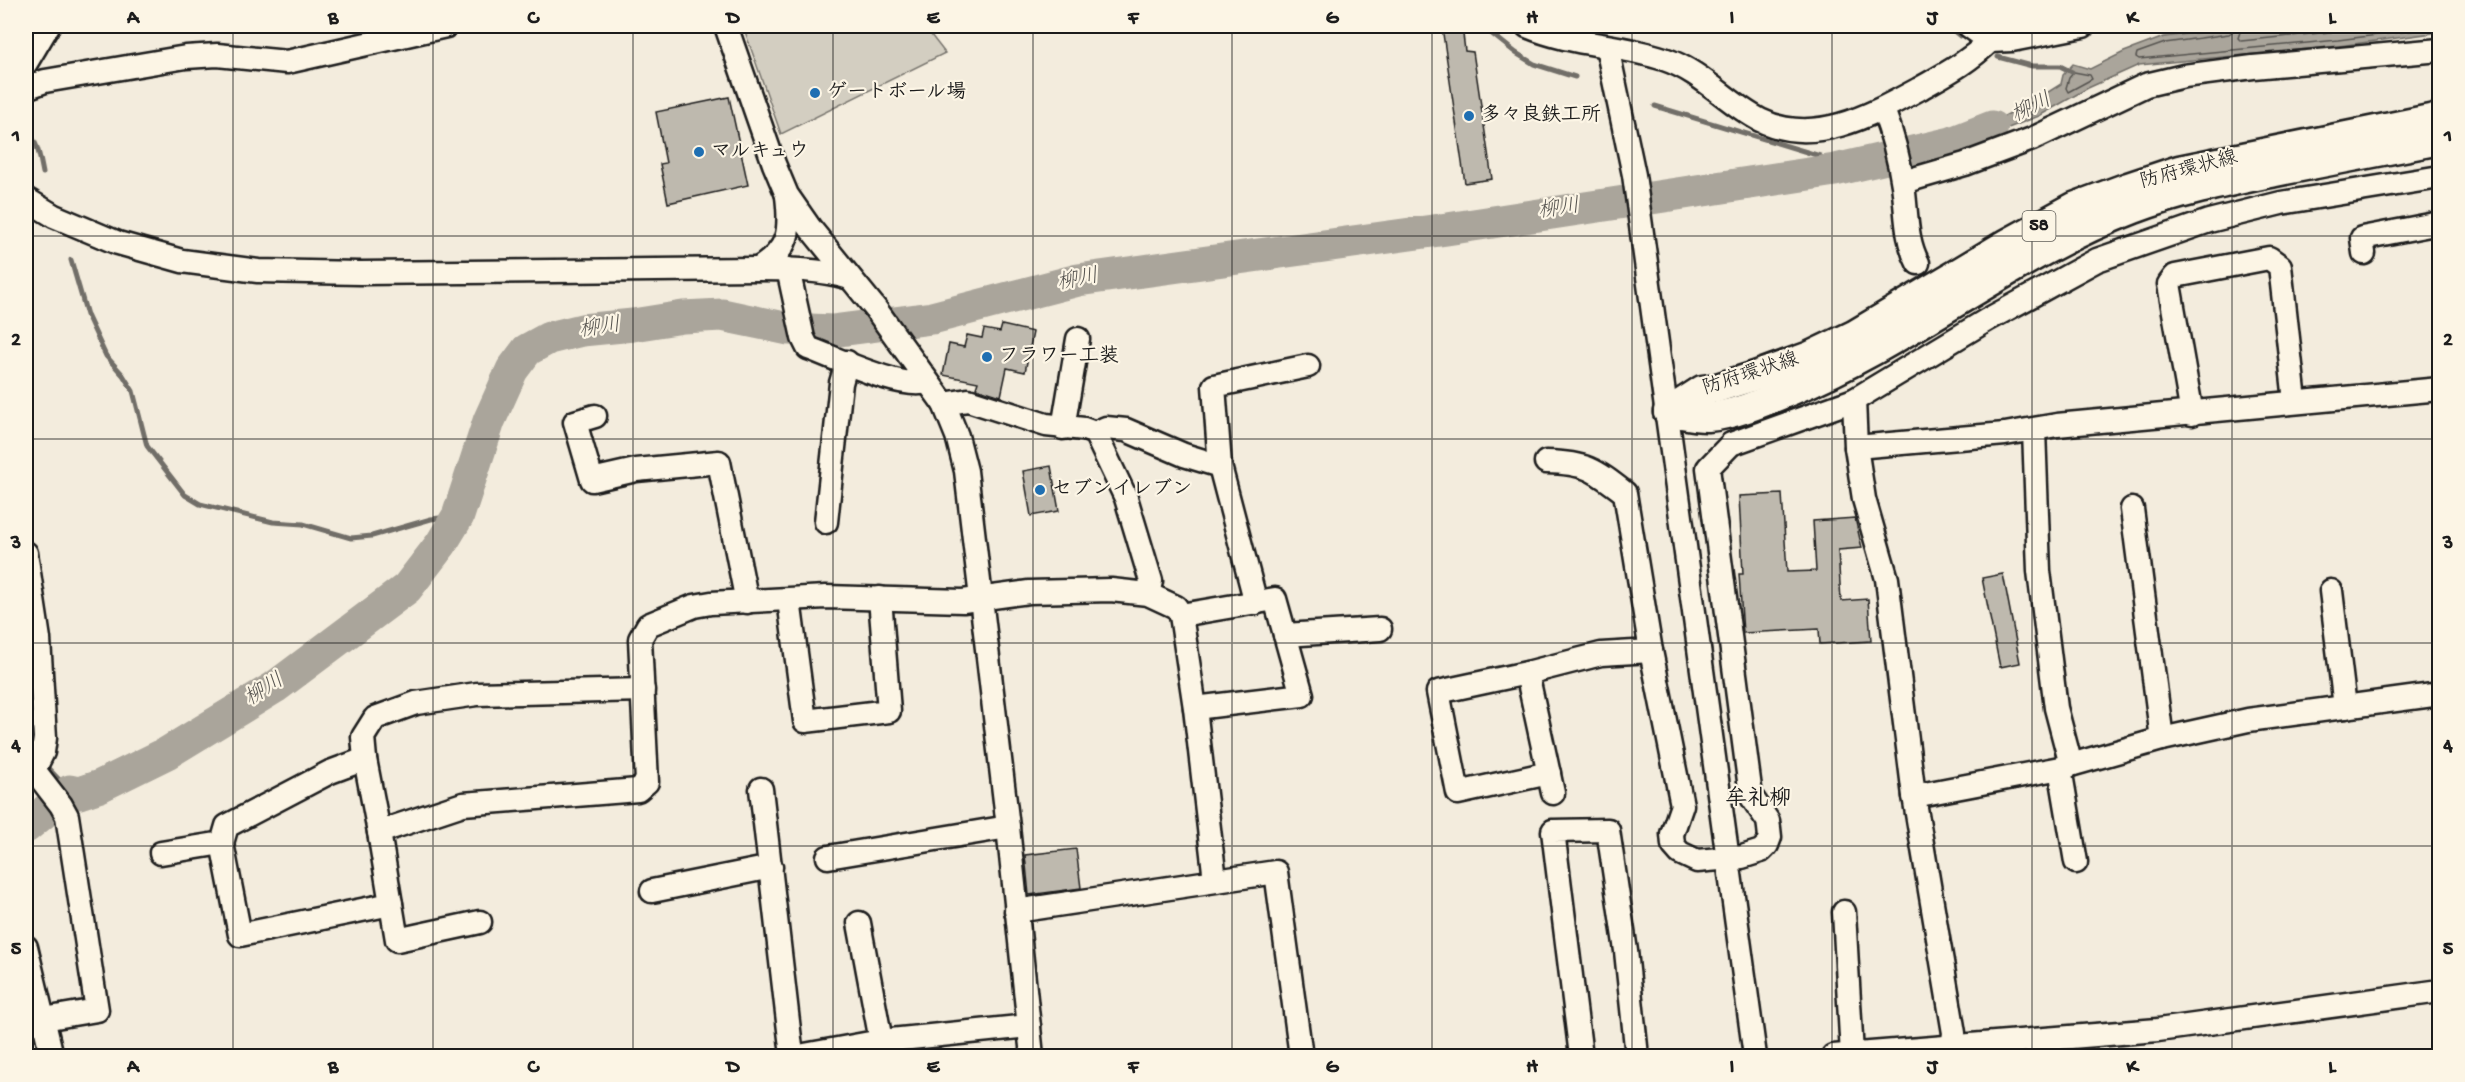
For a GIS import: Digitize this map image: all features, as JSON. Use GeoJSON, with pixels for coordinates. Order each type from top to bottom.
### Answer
{"type":"FeatureCollection","features":[{"type":"Feature","properties":{"kind":"main road","name":"防府環状線"},"geometry":{"type":"LineString","coordinates":[[1668,412],[1702,390],[1755,376],[1810,356],[1854,335],[2008,243],[2074,207],[2178,170],[2439,117]]}},
{"type":"Feature","properties":{"kind":"main road","name":"防府環状線"},"geometry":{"type":"LineString","coordinates":[[1668,412],[1707,417],[1766,401],[1816,381],[1863,357],[2084,229],[2136,208],[2186,192],[2250,177],[2439,140]]}},
{"type":"Feature","properties":{"kind":"street"},"geometry":{"type":"LineString","coordinates":[[26,63],[48,26]]}},
{"type":"Feature","properties":{"kind":"street"},"geometry":{"type":"LineString","coordinates":[[26,85],[186,57],[218,55],[287,62],[446,26]]}},
{"type":"Feature","properties":{"kind":"street"},"geometry":{"type":"LineString","coordinates":[[726,26],[787,195],[894,333],[944,404],[957,436],[966,471],[1008,827],[1032,1056]]}},
{"type":"Feature","properties":{"kind":"street"},"geometry":{"type":"LineString","coordinates":[[1527,26],[1569,40],[1643,53],[1673,62],[1699,75],[1760,120],[1786,128],[1804,129],[1839,125],[1883,109],[1970,60],[1990,41]]}},
{"type":"Feature","properties":{"kind":"street"},"geometry":{"type":"LineString","coordinates":[[1969,26],[1990,41],[2012,40],[2083,26]]}},
{"type":"Feature","properties":{"kind":"street"},"geometry":{"type":"LineString","coordinates":[[1607,47],[1634,175],[1755,1056]]}},
{"type":"Feature","properties":{"kind":"street"},"geometry":{"type":"LineString","coordinates":[[1902,178],[1965,164],[2032,139],[2146,85],[2174,78],[2253,67],[2439,50]]}},
{"type":"Feature","properties":{"kind":"street"},"geometry":{"type":"LineString","coordinates":[[1883,109],[1902,178],[1910,248],[1918,262]]}},
{"type":"Feature","properties":{"kind":"street"},"geometry":{"type":"LineString","coordinates":[[1546,462],[1573,463],[1596,470],[1625,493],[1651,651],[1682,805],[1672,834],[1674,845],[1688,859],[1697,861],[1761,852],[1770,837],[1768,821],[1751,796],[1708,468],[1731,444],[1854,400],[1987,320],[2097,260],[2209,220],[2281,203],[2439,177]]}},
{"type":"Feature","properties":{"kind":"street"},"geometry":{"type":"LineString","coordinates":[[758,269],[774,259],[787,240],[790,221],[787,195]]}},
{"type":"Feature","properties":{"kind":"street"},"geometry":{"type":"LineString","coordinates":[[26,199],[54,216],[118,243],[182,261],[258,271],[360,273],[788,269],[831,272],[850,278]]}},
{"type":"Feature","properties":{"kind":"street"},"geometry":{"type":"LineString","coordinates":[[2364,253],[2362,238],[2439,223]]}},
{"type":"Feature","properties":{"kind":"street"},"geometry":{"type":"LineString","coordinates":[[2192,414],[2169,284],[2175,276],[2269,258],[2280,266],[2295,401]]}},
{"type":"Feature","properties":{"kind":"street"},"geometry":{"type":"LineString","coordinates":[[788,269],[803,338],[808,348],[902,383],[919,385],[927,382]]}},
{"type":"Feature","properties":{"kind":"street"},"geometry":{"type":"LineString","coordinates":[[1064,428],[1078,339]]}},
{"type":"Feature","properties":{"kind":"street"},"geometry":{"type":"LineString","coordinates":[[826,522],[841,382],[847,362]]}},
{"type":"Feature","properties":{"kind":"street"},"geometry":{"type":"LineString","coordinates":[[1256,603],[1220,466],[1214,386],[1308,366]]}},
{"type":"Feature","properties":{"kind":"street"},"geometry":{"type":"LineString","coordinates":[[1856,447],[2034,430],[2057,425],[2192,414],[2295,401],[2439,389]]}},
{"type":"Feature","properties":{"kind":"street"},"geometry":{"type":"LineString","coordinates":[[944,404],[968,400],[1046,425],[1084,429],[1095,433],[1106,428],[1126,430],[1184,455],[1220,466]]}},
{"type":"Feature","properties":{"kind":"street"},"geometry":{"type":"LineString","coordinates":[[1854,400],[1856,447],[1864,499],[1887,579],[1914,796],[1954,1034],[1951,1052]]}},
{"type":"Feature","properties":{"kind":"street"},"geometry":{"type":"LineString","coordinates":[[595,416],[575,422],[592,480],[636,470],[719,462],[747,602]]}},
{"type":"Feature","properties":{"kind":"street"},"geometry":{"type":"LineString","coordinates":[[2034,430],[2039,572],[2056,708],[2066,766],[2076,862]]}},
{"type":"Feature","properties":{"kind":"street"},"geometry":{"type":"LineString","coordinates":[[1095,433],[1126,498],[1151,581],[1148,594]]}},
{"type":"Feature","properties":{"kind":"street"},"geometry":{"type":"LineString","coordinates":[[2132,509],[2162,740]]}},
{"type":"Feature","properties":{"kind":"street"},"geometry":{"type":"LineString","coordinates":[[26,553],[39,639],[45,738],[35,765],[67,816],[96,1010],[34,1020]]}},
{"type":"Feature","properties":{"kind":"street"},"geometry":{"type":"LineString","coordinates":[[380,832],[463,804],[638,790],[647,782],[640,639],[648,625],[694,606],[711,603],[826,597],[963,601],[1029,592],[1111,590],[1148,594],[1176,607],[1181,615],[1196,708],[1215,880]]}},
{"type":"Feature","properties":{"kind":"street"},"geometry":{"type":"LineString","coordinates":[[2331,591],[2345,707]]}},
{"type":"Feature","properties":{"kind":"street"},"geometry":{"type":"LineString","coordinates":[[789,600],[805,721],[889,711],[880,598]]}},
{"type":"Feature","properties":{"kind":"street"},"geometry":{"type":"LineString","coordinates":[[1181,615],[1275,599],[1302,695],[1196,708]]}},
{"type":"Feature","properties":{"kind":"street"},"geometry":{"type":"LineString","coordinates":[[1285,635],[1380,629]]}},
{"type":"Feature","properties":{"kind":"street"},"geometry":{"type":"LineString","coordinates":[[1527,673],[1551,783],[1458,793],[1438,692],[1601,654],[1651,651]]}},
{"type":"Feature","properties":{"kind":"street"},"geometry":{"type":"LineString","coordinates":[[480,922],[397,940],[380,832],[365,759],[363,737],[375,718],[416,703],[477,694],[643,690]]}},
{"type":"Feature","properties":{"kind":"street"},"geometry":{"type":"LineString","coordinates":[[1914,796],[2066,766],[2248,720],[2439,694]]}},
{"type":"Feature","properties":{"kind":"street"},"geometry":{"type":"LineString","coordinates":[[365,759],[330,772],[227,826],[222,843],[240,935],[391,904]]}},
{"type":"Feature","properties":{"kind":"street"},"geometry":{"type":"LineString","coordinates":[[761,789],[792,1056]]}},
{"type":"Feature","properties":{"kind":"street"},"geometry":{"type":"LineString","coordinates":[[828,857],[1008,827]]}},
{"type":"Feature","properties":{"kind":"street"},"geometry":{"type":"LineString","coordinates":[[1581,1056],[1553,831],[1608,830],[1626,951],[1637,1056]]}},
{"type":"Feature","properties":{"kind":"street"},"geometry":{"type":"LineString","coordinates":[[161,853],[222,843]]}},
{"type":"Feature","properties":{"kind":"street"},"geometry":{"type":"LineString","coordinates":[[652,891],[771,867]]}},
{"type":"Feature","properties":{"kind":"street"},"geometry":{"type":"LineString","coordinates":[[1016,911],[1276,872],[1301,1056]]}},
{"type":"Feature","properties":{"kind":"street"},"geometry":{"type":"LineString","coordinates":[[1844,912],[1842,1056],[1951,1052],[2021,1039],[2158,1030],[2439,991]]}},
{"type":"Feature","properties":{"kind":"street"},"geometry":{"type":"LineString","coordinates":[[859,923],[881,1041]]}},
{"type":"Feature","properties":{"kind":"street"},"geometry":{"type":"LineString","coordinates":[[26,948],[34,1020],[52,1056]]}},
{"type":"Feature","properties":{"kind":"street"},"geometry":{"type":"LineString","coordinates":[[799,1056],[881,1041],[1029,1026]]}},
{"type":"Feature","properties":{"kind":"shaded area","name":"ゲートボール場"},"geometry":{"type":"Polygon","coordinates":[[[743,26],[924,26],[945,53],[781,134],[743,26]]]}},
{"type":"Feature","properties":{"kind":"water"},"geometry":{"type":"Polygon","coordinates":[[[2250,26],[2439,26],[2440,32],[2339,46],[2139,65],[2088,88],[2039,116],[1980,139],[1951,143],[2034,101],[2061,84],[2063,75],[2073,64],[2090,69],[2124,52],[2164,37],[2250,26]]]}},
{"type":"Feature","properties":{"kind":"building","name":"多々良鉄工所"},"geometry":{"type":"Polygon","coordinates":[[[1462,26],[1465,51],[1473,52],[1492,179],[1465,183],[1442,27],[1462,26]]]}},
{"type":"Feature","properties":{"kind":"building"},"geometry":{"type":"Polygon","coordinates":[[[729,97],[748,185],[668,203],[660,164],[666,163],[656,112],[729,97]]]}},
{"type":"Feature","properties":{"kind":"building","name":"フラワー工装"},"geometry":{"type":"Polygon","coordinates":[[[1002,325],[1033,332],[1025,372],[1007,368],[1001,396],[976,388],[978,382],[943,375],[949,344],[964,347],[967,335],[982,338],[984,329],[1000,332],[1002,325]]]}},
{"type":"Feature","properties":{"kind":"building"},"geometry":{"type":"Polygon","coordinates":[[[1051,466],[1059,511],[1031,516],[1023,471],[1051,466]]]}},
{"type":"Feature","properties":{"kind":"building"},"geometry":{"type":"Polygon","coordinates":[[[1782,494],[1787,572],[1816,571],[1813,521],[1855,518],[1862,548],[1838,550],[1841,601],[1868,599],[1871,641],[1820,644],[1819,629],[1743,633],[1739,574],[1743,574],[1739,496],[1782,494]]]}},
{"type":"Feature","properties":{"kind":"building"},"geometry":{"type":"Polygon","coordinates":[[[2003,574],[2020,663],[2000,667],[1982,578],[2003,574]]]}},
{"type":"Feature","properties":{"kind":"building"},"geometry":{"type":"Polygon","coordinates":[[[1076,849],[1081,888],[1029,895],[1025,855],[1076,849]]]}},
{"type":"Feature","properties":{"kind":"waterway"},"geometry":{"type":"LineString","coordinates":[[1482,26],[1534,64],[1575,77]]}},
{"type":"Feature","properties":{"kind":"waterway"},"geometry":{"type":"LineString","coordinates":[[1948,26],[1960,36]]}},
{"type":"Feature","properties":{"kind":"waterway"},"geometry":{"type":"LineString","coordinates":[[1998,57],[2032,66],[2060,66],[2072,72]]}},
{"type":"Feature","properties":{"kind":"waterway"},"geometry":{"type":"LineString","coordinates":[[1655,106],[1820,156],[1835,170]]}},
{"type":"Feature","properties":{"kind":"waterway","name":"柳川"},"geometry":{"type":"LineString","coordinates":[[26,827],[70,791],[79,793],[100,786],[167,753],[275,687],[407,588],[441,544],[458,516],[489,421],[512,370],[527,350],[549,338],[582,330],[683,317],[722,315],[789,329],[832,331],[932,318],[1078,280],[1447,229],[1835,170],[1951,143],[1992,127]]}},
{"type":"Feature","properties":{"kind":"waterway"},"geometry":{"type":"LineString","coordinates":[[26,131],[36,145],[43,173]]}},
{"type":"Feature","properties":{"kind":"waterway"},"geometry":{"type":"LineString","coordinates":[[71,260],[87,315],[106,356],[123,375],[133,391],[147,446],[185,495],[200,504],[273,522],[303,524],[351,538],[372,536],[431,519],[458,516]]}},
{"type":"Feature","properties":{"kind":"waterway"},"geometry":{"type":"LineString","coordinates":[[26,742],[36,754]]}},
{"type":"Feature","properties":{"kind":"waterway"},"geometry":{"type":"LineString","coordinates":[[44,764],[70,791]]}},
{"type":"Feature","properties":{"kind":"place","name":"ゲートボール場"},"geometry":{"type":"Point","coordinates":[815,93]}},
{"type":"Feature","properties":{"kind":"place","name":"多々良鉄工所"},"geometry":{"type":"Point","coordinates":[1469,116]}},
{"type":"Feature","properties":{"kind":"place","name":"マルキュウ"},"geometry":{"type":"Point","coordinates":[699,152]}},
{"type":"Feature","properties":{"kind":"place","name":"フラワー工装"},"geometry":{"type":"Point","coordinates":[987,357]}},
{"type":"Feature","properties":{"kind":"place","name":"セブンイレブン"},"geometry":{"type":"Point","coordinates":[1040,490]}},
{"type":"Feature","properties":{"kind":"district","name":"牟礼柳"},"geometry":{"type":"Point","coordinates":[1758,800]}}]}
